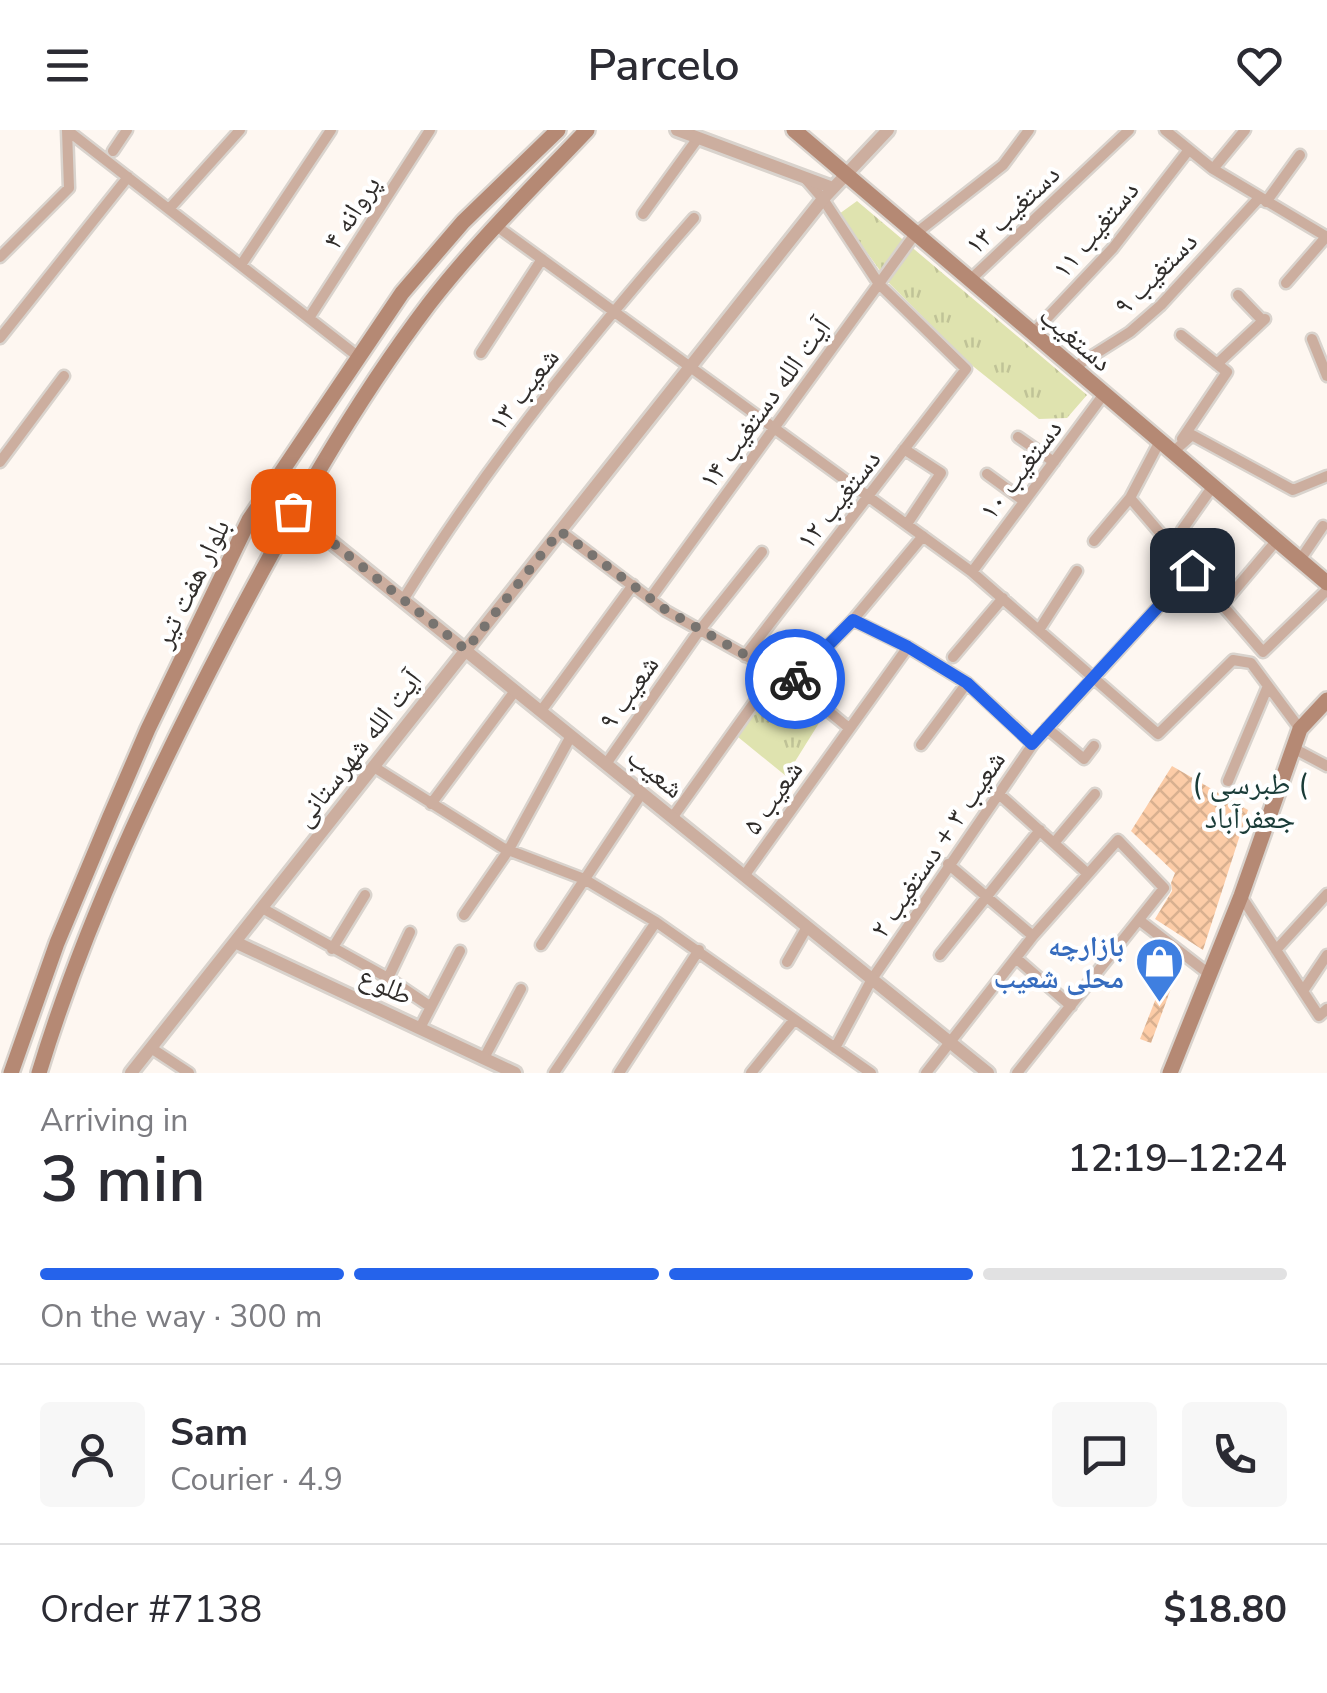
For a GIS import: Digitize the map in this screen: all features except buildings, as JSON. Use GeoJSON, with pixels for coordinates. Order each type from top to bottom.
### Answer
{"type":"FeatureCollection","features":[{"type":"Feature","properties":{"kind":"main road","name":"بلوار هفت تیر"},"geometry":{"type":"LineString","coordinates":[[11,1073],[109,819],[248,520],[402,293],[463,222],[558,130]]}},
{"type":"Feature","properties":{"kind":"main road","name":"بلوار هفت تیر"},"geometry":{"type":"LineString","coordinates":[[39,1073],[83,950],[176,734],[293,511],[428,306],[495,224],[587,130]]}},
{"type":"Feature","properties":{"kind":"main road","name":"دستغیب"},"geometry":{"type":"LineString","coordinates":[[794,130],[1169,447],[1327,587]]}},
{"type":"Feature","properties":{"kind":"main road"},"geometry":{"type":"LineString","coordinates":[[508,182],[522,198]]}},
{"type":"Feature","properties":{"kind":"main road"},"geometry":{"type":"LineString","coordinates":[[1170,1073],[1300,729],[1323,709]]}},
{"type":"Feature","properties":{"kind":"main road"},"geometry":{"type":"LineString","coordinates":[[109,819],[134,828]]}},
{"type":"Feature","properties":{"kind":"street"},"geometry":{"type":"LineString","coordinates":[[67,130],[360,358]]}},
{"type":"Feature","properties":{"kind":"street"},"geometry":{"type":"LineString","coordinates":[[0,257],[69,188],[67,130]]}},
{"type":"Feature","properties":{"kind":"street"},"geometry":{"type":"LineString","coordinates":[[113,152],[127,130]]}},
{"type":"Feature","properties":{"kind":"street"},"geometry":{"type":"LineString","coordinates":[[169,209],[240,130]]}},
{"type":"Feature","properties":{"kind":"street"},"geometry":{"type":"LineString","coordinates":[[241,265],[330,130]]}},
{"type":"Feature","properties":{"kind":"street","name":"پروانه ۴"},"geometry":{"type":"LineString","coordinates":[[308,318],[430,130]]}},
{"type":"Feature","properties":{"kind":"street"},"geometry":{"type":"LineString","coordinates":[[676,130],[804,176],[828,194],[879,284]]}},
{"type":"Feature","properties":{"kind":"street","name":"آیت الله شهرستانی"},"geometry":{"type":"LineString","coordinates":[[132,1073],[828,194],[888,130]]}},
{"type":"Feature","properties":{"kind":"street","name":"آیت الله دستغیب ۱۴"},"geometry":{"type":"LineString","coordinates":[[650,599],[915,234],[1003,165],[1028,130]]}},
{"type":"Feature","properties":{"kind":"street","name":"دستغیب ۱۳"},"geometry":{"type":"LineString","coordinates":[[970,280],[1130,130]]}},
{"type":"Feature","properties":{"kind":"street"},"geometry":{"type":"LineString","coordinates":[[1165,130],[1213,170],[1326,237],[1286,283]]}},
{"type":"Feature","properties":{"kind":"street"},"geometry":{"type":"LineString","coordinates":[[1213,170],[1246,130]]}},
{"type":"Feature","properties":{"kind":"street"},"geometry":{"type":"LineString","coordinates":[[643,214],[698,138]]}},
{"type":"Feature","properties":{"kind":"street","name":"دستغیب ۱۱"},"geometry":{"type":"LineString","coordinates":[[1033,333],[1114,248],[1188,151]]}},
{"type":"Feature","properties":{"kind":"street","name":"دستغیب ۹"},"geometry":{"type":"LineString","coordinates":[[1073,368],[1130,332],[1161,305],[1300,155]]}},
{"type":"Feature","properties":{"kind":"street"},"geometry":{"type":"LineString","coordinates":[[0,338],[128,177]]}},
{"type":"Feature","properties":{"kind":"street","name":"شعیب ۱۳"},"geometry":{"type":"LineString","coordinates":[[403,600],[453,519],[613,311],[694,218]]}},
{"type":"Feature","properties":{"kind":"street"},"geometry":{"type":"LineString","coordinates":[[495,224],[972,572],[1158,734],[1233,660],[1251,663],[1300,729]]}},
{"type":"Feature","properties":{"kind":"street"},"geometry":{"type":"LineString","coordinates":[[481,353],[542,259]]}},
{"type":"Feature","properties":{"kind":"street","name":"دستغیب ۱۲"},"geometry":{"type":"LineString","coordinates":[[745,656],[966,369],[879,284]]}},
{"type":"Feature","properties":{"kind":"street"},"geometry":{"type":"LineString","coordinates":[[1217,364],[1264,320],[1238,295]]}},
{"type":"Feature","properties":{"kind":"street"},"geometry":{"type":"LineString","coordinates":[[1094,541],[1227,372],[1181,335]]}},
{"type":"Feature","properties":{"kind":"street"},"geometry":{"type":"LineString","coordinates":[[1312,340],[1327,376]]}},
{"type":"Feature","properties":{"kind":"street"},"geometry":{"type":"LineString","coordinates":[[0,462],[64,376]]}},
{"type":"Feature","properties":{"kind":"street","name":"دستغیب ۱۰"},"geometry":{"type":"LineString","coordinates":[[972,572],[1104,394]]}},
{"type":"Feature","properties":{"kind":"street"},"geometry":{"type":"LineString","coordinates":[[1169,447],[1192,435],[1293,490],[1327,476]]}},
{"type":"Feature","properties":{"kind":"street"},"geometry":{"type":"LineString","coordinates":[[1018,437],[1054,462]]}},
{"type":"Feature","properties":{"kind":"street"},"geometry":{"type":"LineString","coordinates":[[904,450],[941,473],[906,524]]}},
{"type":"Feature","properties":{"kind":"street"},"geometry":{"type":"LineString","coordinates":[[987,474],[1024,501]]}},
{"type":"Feature","properties":{"kind":"street"},"geometry":{"type":"LineString","coordinates":[[1182,530],[1213,486]]}},
{"type":"Feature","properties":{"kind":"street"},"geometry":{"type":"LineString","coordinates":[[1130,498],[1263,652]]}},
{"type":"Feature","properties":{"kind":"street","name":"شعیب"},"geometry":{"type":"LineString","coordinates":[[293,511],[988,1073]]}},
{"type":"Feature","properties":{"kind":"street"},"geometry":{"type":"LineString","coordinates":[[1300,560],[1323,526]]}},
{"type":"Feature","properties":{"kind":"street"},"geometry":{"type":"LineString","coordinates":[[560,531],[699,631],[793,682],[849,728]]}},
{"type":"Feature","properties":{"kind":"street"},"geometry":{"type":"LineString","coordinates":[[793,682],[853,620],[923,536]]}},
{"type":"Feature","properties":{"kind":"street"},"geometry":{"type":"LineString","coordinates":[[1223,604],[1277,540]]}},
{"type":"Feature","properties":{"kind":"street","name":"شعیب ۹"},"geometry":{"type":"LineString","coordinates":[[606,764],[699,631],[762,552]]}},
{"type":"Feature","properties":{"kind":"street","name":"شعیب ۳ + دستغیب ۲"},"geometry":{"type":"LineString","coordinates":[[835,1048],[872,980],[1032,744],[1192,570]]}},
{"type":"Feature","properties":{"kind":"street"},"geometry":{"type":"LineString","coordinates":[[1039,630],[1078,571]]}},
{"type":"Feature","properties":{"kind":"street"},"geometry":{"type":"LineString","coordinates":[[541,712],[634,584]]}},
{"type":"Feature","properties":{"kind":"street"},"geometry":{"type":"LineString","coordinates":[[1251,663],[1327,587]]}},
{"type":"Feature","properties":{"kind":"street"},"geometry":{"type":"LineString","coordinates":[[953,657],[1002,598]]}},
{"type":"Feature","properties":{"kind":"street"},"geometry":{"type":"LineString","coordinates":[[853,620],[967,683],[1032,744]]}},
{"type":"Feature","properties":{"kind":"street","name":"شعیب ۵"},"geometry":{"type":"LineString","coordinates":[[744,876],[908,647]]}},
{"type":"Feature","properties":{"kind":"street"},"geometry":{"type":"LineString","coordinates":[[672,818],[776,672]]}},
{"type":"Feature","properties":{"kind":"street"},"geometry":{"type":"LineString","coordinates":[[920,746],[967,683]]}},
{"type":"Feature","properties":{"kind":"street"},"geometry":{"type":"LineString","coordinates":[[1228,781],[1268,686]]}},
{"type":"Feature","properties":{"kind":"street"},"geometry":{"type":"LineString","coordinates":[[431,804],[515,691]]}},
{"type":"Feature","properties":{"kind":"street"},"geometry":{"type":"LineString","coordinates":[[1046,728],[1084,760],[1094,746]]}},
{"type":"Feature","properties":{"kind":"street"},"geometry":{"type":"LineString","coordinates":[[464,915],[508,851],[572,736]]}},
{"type":"Feature","properties":{"kind":"street"},"geometry":{"type":"LineString","coordinates":[[1293,748],[1327,766]]}},
{"type":"Feature","properties":{"kind":"street"},"geometry":{"type":"LineString","coordinates":[[374,766],[508,851],[584,879],[656,922],[871,1073]]}},
{"type":"Feature","properties":{"kind":"street"},"geometry":{"type":"LineString","coordinates":[[541,945],[642,793]]}},
{"type":"Feature","properties":{"kind":"street"},"geometry":{"type":"LineString","coordinates":[[999,794],[1087,873]]}},
{"type":"Feature","properties":{"kind":"street"},"geometry":{"type":"LineString","coordinates":[[1054,843],[1095,794]]}},
{"type":"Feature","properties":{"kind":"street"},"geometry":{"type":"LineString","coordinates":[[940,955],[1040,830]]}},
{"type":"Feature","properties":{"kind":"street"},"geometry":{"type":"LineString","coordinates":[[926,1073],[1034,936],[1118,840],[1164,888],[1017,1073]]}},
{"type":"Feature","properties":{"kind":"street"},"geometry":{"type":"LineString","coordinates":[[948,864],[1034,936]]}},
{"type":"Feature","properties":{"kind":"street"},"geometry":{"type":"LineString","coordinates":[[1276,950],[1327,894]]}},
{"type":"Feature","properties":{"kind":"street"},"geometry":{"type":"LineString","coordinates":[[332,949],[365,895]]}},
{"type":"Feature","properties":{"kind":"street"},"geometry":{"type":"LineString","coordinates":[[1240,896],[1319,1016],[1327,1009]]}},
{"type":"Feature","properties":{"kind":"street"},"geometry":{"type":"LineString","coordinates":[[262,908],[388,978],[431,1007]]}},
{"type":"Feature","properties":{"kind":"street"},"geometry":{"type":"LineString","coordinates":[[1139,920],[1210,974]]}},
{"type":"Feature","properties":{"kind":"street"},"geometry":{"type":"LineString","coordinates":[[554,1073],[656,922]]}},
{"type":"Feature","properties":{"kind":"street"},"geometry":{"type":"LineString","coordinates":[[786,962],[807,927]]}},
{"type":"Feature","properties":{"kind":"street"},"geometry":{"type":"LineString","coordinates":[[388,978],[410,932]]}},
{"type":"Feature","properties":{"kind":"street","name":"طلوع"},"geometry":{"type":"LineString","coordinates":[[235,942],[514,1073]]}},
{"type":"Feature","properties":{"kind":"street"},"geometry":{"type":"LineString","coordinates":[[420,1028],[460,950]]}},
{"type":"Feature","properties":{"kind":"street"},"geometry":{"type":"LineString","coordinates":[[619,1073],[699,950]]}},
{"type":"Feature","properties":{"kind":"street"},"geometry":{"type":"LineString","coordinates":[[1303,991],[1327,955]]}},
{"type":"Feature","properties":{"kind":"street"},"geometry":{"type":"LineString","coordinates":[[1016,958],[1070,1006]]}},
{"type":"Feature","properties":{"kind":"street"},"geometry":{"type":"LineString","coordinates":[[484,1058],[520,989]]}},
{"type":"Feature","properties":{"kind":"street"},"geometry":{"type":"LineString","coordinates":[[751,1073],[794,1020]]}},
{"type":"Feature","properties":{"kind":"street"},"geometry":{"type":"LineString","coordinates":[[151,1048],[189,1073]]}},
{"type":"Feature","properties":{"kind":"street"},"geometry":{"type":"LineString","coordinates":[[848,1073],[856,1062]]}},
{"type":"Feature","properties":{"kind":"green space"},"geometry":{"type":"Polygon","coordinates":[[[857,201],[1087,395],[1067,418],[1039,419],[969,363],[889,283],[839,214],[857,201]]]}},
{"type":"Feature","properties":{"kind":"green space"},"geometry":{"type":"Polygon","coordinates":[[[778,680],[824,715],[786,776],[738,737],[778,680]]]}},
{"type":"Feature","properties":{"kind":"way so far"},"geometry":{"type":"LineString","coordinates":[[293,511],[466,650],[560,531],[699,631],[793,682],[795,679]]}},
{"type":"Feature","properties":{"kind":"place","name":"بازارچه محلی شعیب"},"geometry":{"type":"Point","coordinates":[1159,1004]}},
{"type":"Feature","properties":{"kind":"district","name":"( طبرسی ( جعفرآباد"},"geometry":{"type":"Point","coordinates":[1250,801]}},
{"type":"Feature","properties":{"kind":"route"},"geometry":{"type":"LineString","coordinates":[[795,679],[853,620],[967,683],[1032,744],[1192,570]]}}]}
